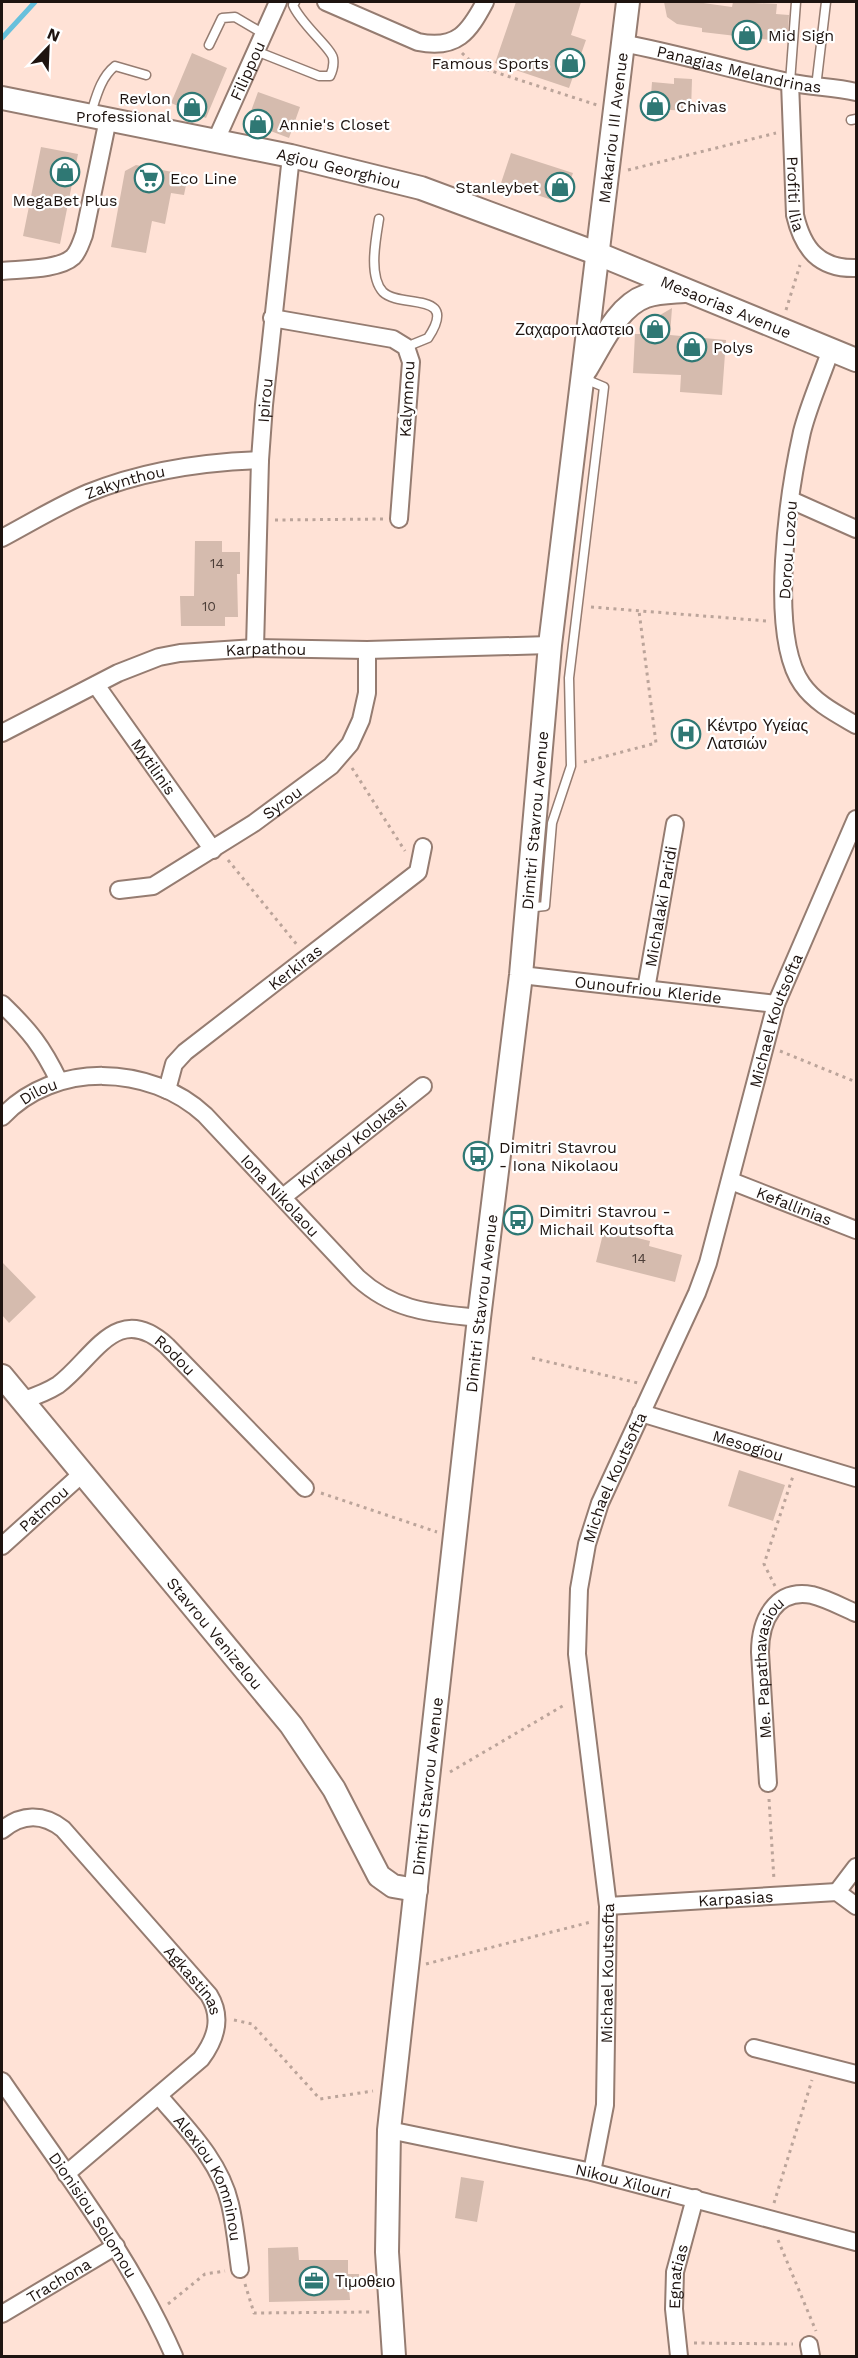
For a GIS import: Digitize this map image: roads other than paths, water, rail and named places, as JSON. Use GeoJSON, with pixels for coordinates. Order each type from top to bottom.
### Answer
{"type":"FeatureCollection","features":[{"type":"Feature","properties":{"kind":"main road","name":"Makariou III Avenue"},"geometry":{"type":"LineString","coordinates":[[596,253],[628,2]]}},
{"type":"Feature","properties":{"kind":"main road","name":"Agiou Georghiou"},"geometry":{"type":"LineString","coordinates":[[2,98],[291,156],[421,188],[596,253]]}},
{"type":"Feature","properties":{"kind":"main road","name":"Mesaorias Avenue"},"geometry":{"type":"LineString","coordinates":[[596,253],[856,360]]}},
{"type":"Feature","properties":{"kind":"main road","name":"Dimitri Stavrou Avenue"},"geometry":{"type":"LineString","coordinates":[[394,2356],[387,2252],[389,2130],[393,2088],[479,1318],[521,975],[550,645],[596,253]]}},
{"type":"Feature","properties":{"kind":"main road"},"geometry":{"type":"LineString","coordinates":[[582,377],[616,321],[636,300],[656,293],[689,291]]}},
{"type":"Feature","properties":{"kind":"main road","name":"Stavrou Venizelou"},"geometry":{"type":"LineString","coordinates":[[2,1376],[84,1472],[308,1749],[345,1808],[380,1876],[393,1886],[416,1890]]}},
{"type":"Feature","properties":{"kind":"street","name":"Filippou"},"geometry":{"type":"LineString","coordinates":[[216,140],[279,2]]}},
{"type":"Feature","properties":{"kind":"street"},"geometry":{"type":"LineString","coordinates":[[326,2],[418,42],[433,45],[460,38],[469,29],[485,2]]}},
{"type":"Feature","properties":{"kind":"street","name":"Panagias Melandrinas"},"geometry":{"type":"LineString","coordinates":[[622,42],[816,88],[856,92]]}},
{"type":"Feature","properties":{"kind":"street","name":"Profiti Ilia"},"geometry":{"type":"LineString","coordinates":[[790,82],[795,214],[798,229],[818,258],[840,268],[856,268]]}},
{"type":"Feature","properties":{"kind":"street"},"geometry":{"type":"LineString","coordinates":[[2,271],[57,265],[72,258],[77,252],[84,235],[99,118]]}},
{"type":"Feature","properties":{"kind":"street","name":"Ipirou"},"geometry":{"type":"LineString","coordinates":[[255,648],[260,460],[272,318],[291,156]]}},
{"type":"Feature","properties":{"kind":"street","name":"Kalymnou"},"geometry":{"type":"LineString","coordinates":[[272,318],[393,339],[406,346],[411,362],[399,519]]}},
{"type":"Feature","properties":{"kind":"street","name":"Dorou Lozou"},"geometry":{"type":"LineString","coordinates":[[831,349],[803,430],[791,500],[785,563],[785,622],[789,654],[802,685],[818,701],[856,725]]}},
{"type":"Feature","properties":{"kind":"street","name":"Zakynthou"},"geometry":{"type":"LineString","coordinates":[[2,538],[72,501],[107,486],[190,466],[260,460]]}},
{"type":"Feature","properties":{"kind":"street"},"geometry":{"type":"LineString","coordinates":[[791,500],[856,529]]}},
{"type":"Feature","properties":{"kind":"street","name":"Karpathou"},"geometry":{"type":"LineString","coordinates":[[3,728],[159,657],[202,650],[255,648],[367,650],[550,645]]}},
{"type":"Feature","properties":{"kind":"street","name":"Syrou"},"geometry":{"type":"LineString","coordinates":[[119,890],[153,885],[215,848],[320,775],[343,753],[355,733],[365,706],[368,681],[367,650]]}},
{"type":"Feature","properties":{"kind":"street","name":"Mytilinis"},"geometry":{"type":"LineString","coordinates":[[96,685],[215,848]]}},
{"type":"Feature","properties":{"kind":"street","name":"Michael Koutsofta"},"geometry":{"type":"LineString","coordinates":[[592,2172],[605,2105],[608,1912],[576,1631],[582,1566],[603,1495],[700,1283],[731,1181],[776,1004],[856,819]]}},
{"type":"Feature","properties":{"kind":"street","name":"Michalaki Paridi"},"geometry":{"type":"LineString","coordinates":[[646,989],[675,824]]}},
{"type":"Feature","properties":{"kind":"street","name":"Kerkiras"},"geometry":{"type":"LineString","coordinates":[[167,1089],[174,1064],[185,1052],[418,872],[423,847]]}},
{"type":"Feature","properties":{"kind":"street","name":"Ounoufriou Kleride"},"geometry":{"type":"LineString","coordinates":[[521,975],[776,1004]]}},
{"type":"Feature","properties":{"kind":"street"},"geometry":{"type":"LineString","coordinates":[[2,1004],[46,1052],[59,1081]]}},
{"type":"Feature","properties":{"kind":"street","name":"Iona Nikolaou"},"geometry":{"type":"LineString","coordinates":[[82,1076],[131,1080],[167,1089],[196,1106],[358,1278],[384,1298],[417,1310],[479,1318]]}},
{"type":"Feature","properties":{"kind":"street","name":"Dilou"},"geometry":{"type":"LineString","coordinates":[[2,1118],[27,1096],[59,1081],[82,1076]]}},
{"type":"Feature","properties":{"kind":"street","name":"Kyriakoy Kolokasi"},"geometry":{"type":"LineString","coordinates":[[283,1197],[423,1086]]}},
{"type":"Feature","properties":{"kind":"street","name":"Kefallinias"},"geometry":{"type":"LineString","coordinates":[[731,1181],[856,1230]]}},
{"type":"Feature","properties":{"kind":"street","name":"Rodou"},"geometry":{"type":"LineString","coordinates":[[24,1400],[57,1385],[108,1337],[123,1330],[138,1329],[153,1335],[167,1346],[305,1488]]}},
{"type":"Feature","properties":{"kind":"street","name":"Mesogiou"},"geometry":{"type":"LineString","coordinates":[[641,1413],[856,1478]]}},
{"type":"Feature","properties":{"kind":"street","name":"Patmou"},"geometry":{"type":"LineString","coordinates":[[2,1546],[84,1472]]}},
{"type":"Feature","properties":{"kind":"street","name":"Me. Papathavasiou"},"geometry":{"type":"LineString","coordinates":[[768,1783],[760,1641],[763,1623],[768,1614],[782,1600],[801,1595],[810,1595],[856,1613]]}},
{"type":"Feature","properties":{"kind":"street","name":"Agkastinas"},"geometry":{"type":"LineString","coordinates":[[2,1830],[20,1818],[36,1817],[50,1820],[63,1829],[208,1995],[218,2016],[216,2031],[207,2051],[159,2096],[66,2174]]}},
{"type":"Feature","properties":{"kind":"street"},"geometry":{"type":"LineString","coordinates":[[856,1867],[837,1892],[856,1906]]}},
{"type":"Feature","properties":{"kind":"street","name":"Karpasias"},"geometry":{"type":"LineString","coordinates":[[608,1912],[837,1892]]}},
{"type":"Feature","properties":{"kind":"street"},"geometry":{"type":"LineString","coordinates":[[754,2048],[856,2073]]}},
{"type":"Feature","properties":{"kind":"street","name":"Dionisiou Solomou"},"geometry":{"type":"LineString","coordinates":[[2,2081],[116,2246],[155,2315],[174,2356]]}},
{"type":"Feature","properties":{"kind":"street","name":"Alexiou Komninou"},"geometry":{"type":"LineString","coordinates":[[159,2096],[208,2156],[221,2180],[230,2204],[240,2269]]}},
{"type":"Feature","properties":{"kind":"street","name":"Nikou Xilouri"},"geometry":{"type":"LineString","coordinates":[[389,2130],[592,2172],[856,2242]]}},
{"type":"Feature","properties":{"kind":"street","name":"Egnatias"},"geometry":{"type":"LineString","coordinates":[[678,2350],[674,2309],[675,2272],[695,2198]]}},
{"type":"Feature","properties":{"kind":"street","name":"Trachona"},"geometry":{"type":"LineString","coordinates":[[2,2314],[116,2246]]}},
{"type":"Feature","properties":{"kind":"lane"},"geometry":{"type":"LineString","coordinates":[[256,51],[319,76],[330,76],[333,68],[333,55],[297,15],[293,5],[295,2]]}},
{"type":"Feature","properties":{"kind":"lane"},"geometry":{"type":"LineString","coordinates":[[790,82],[796,2]]}},
{"type":"Feature","properties":{"kind":"lane"},"geometry":{"type":"LineString","coordinates":[[816,88],[826,2]]}},
{"type":"Feature","properties":{"kind":"lane"},"geometry":{"type":"LineString","coordinates":[[209,45],[222,18],[235,18],[264,34]]}},
{"type":"Feature","properties":{"kind":"lane"},"geometry":{"type":"LineString","coordinates":[[99,118],[101,83],[108,71],[115,66],[146,75]]}},
{"type":"Feature","properties":{"kind":"lane"},"geometry":{"type":"LineString","coordinates":[[379,219],[374,250],[375,274],[381,290],[388,296],[431,306],[436,311],[438,321],[428,338],[406,346]]}},
{"type":"Feature","properties":{"kind":"lane"},"geometry":{"type":"LineString","coordinates":[[527,908],[545,906],[552,823],[571,766],[568,678],[604,387],[582,377]]}},
{"type":"Feature","properties":{"kind":"waterway"},"geometry":{"type":"LineString","coordinates":[[2,38],[35,2]]}},
{"type":"Feature","properties":{"kind":"place","name":"Mid Sign"},"geometry":{"type":"Point","coordinates":[747,35]}},
{"type":"Feature","properties":{"kind":"place","name":"Famous Sports"},"geometry":{"type":"Point","coordinates":[570,63]}},
{"type":"Feature","properties":{"kind":"place","name":"Chivas"},"geometry":{"type":"Point","coordinates":[655,106]}},
{"type":"Feature","properties":{"kind":"place","name":"Revlon Professional"},"geometry":{"type":"Point","coordinates":[192,107]}},
{"type":"Feature","properties":{"kind":"place","name":"Annie's Closet"},"geometry":{"type":"Point","coordinates":[258,124]}},
{"type":"Feature","properties":{"kind":"place","name":"MegaBet Plus"},"geometry":{"type":"Point","coordinates":[65,172]}},
{"type":"Feature","properties":{"kind":"place","name":"Eco Line"},"geometry":{"type":"Point","coordinates":[149,178]}},
{"type":"Feature","properties":{"kind":"place","name":"Stanleybet"},"geometry":{"type":"Point","coordinates":[560,187]}},
{"type":"Feature","properties":{"kind":"place","name":"Ζαχαροπλαστειο"},"geometry":{"type":"Point","coordinates":[655,329]}},
{"type":"Feature","properties":{"kind":"place","name":"Polys"},"geometry":{"type":"Point","coordinates":[692,347]}},
{"type":"Feature","properties":{"kind":"place","name":"Κέντρο Υγείας Λατσιών"},"geometry":{"type":"Point","coordinates":[686,734]}},
{"type":"Feature","properties":{"kind":"place","name":"Dimitri Stavrou - Iona Nikolaou"},"geometry":{"type":"Point","coordinates":[478,1156]}},
{"type":"Feature","properties":{"kind":"place","name":"Dimitri Stavrou - Michail Koutsofta"},"geometry":{"type":"Point","coordinates":[518,1220]}},
{"type":"Feature","properties":{"kind":"place","name":"Τιμοθειο"},"geometry":{"type":"Point","coordinates":[314,2281]}}]}
